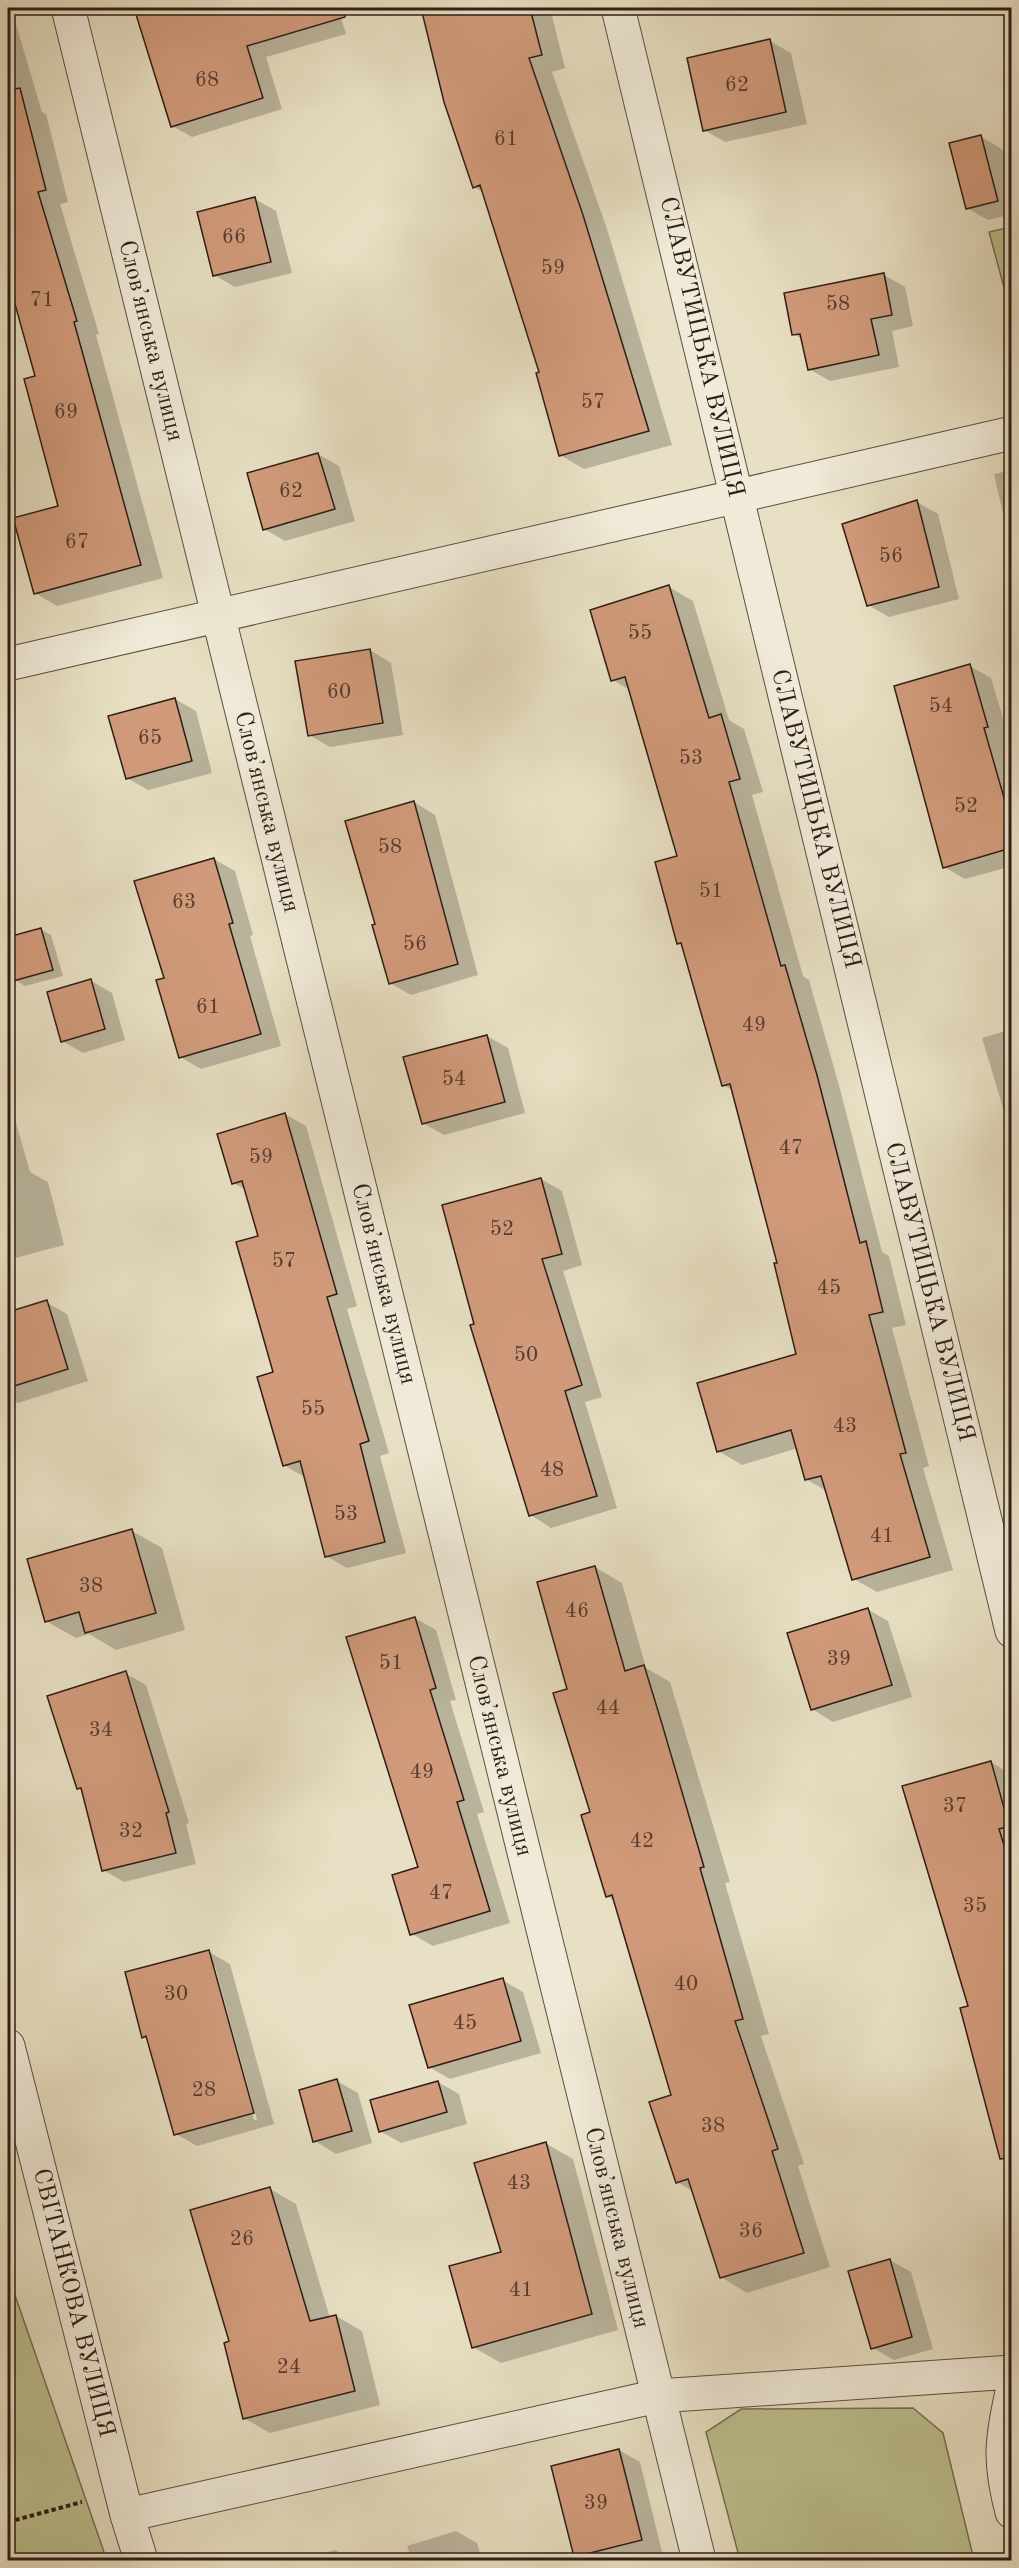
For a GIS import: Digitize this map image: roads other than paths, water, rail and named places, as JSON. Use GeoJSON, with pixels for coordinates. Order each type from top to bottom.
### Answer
{"type":"FeatureCollection","features":[{"type":"Feature","properties":{"kind":"street","name":"Словʼянська вулиця"},"geometry":{"type":"LineString","coordinates":[[68,8],[699,2560]]}},
{"type":"Feature","properties":{"kind":"street","name":"СЛАВУТИЦЬКА ВУЛИЦЯ"},"geometry":{"type":"LineString","coordinates":[[618,8],[1011,1631]]}},
{"type":"Feature","properties":{"kind":"street"},"geometry":{"type":"LineString","coordinates":[[8,664],[1011,433]]}},
{"type":"Feature","properties":{"kind":"street","name":"СВІТАНКОВА ВУЛИЦЯ"},"geometry":{"type":"LineString","coordinates":[[8,2046],[124,2503],[141,2560]]}},
{"type":"Feature","properties":{"kind":"street"},"geometry":{"type":"LineString","coordinates":[[124,2503],[658,2396],[1011,2372]]}},
{"type":"Feature","properties":{"kind":"street"},"geometry":{"type":"LineString","coordinates":[[1011,2392],[1002,2436],[1002,2473],[1011,2512]]}}]}
